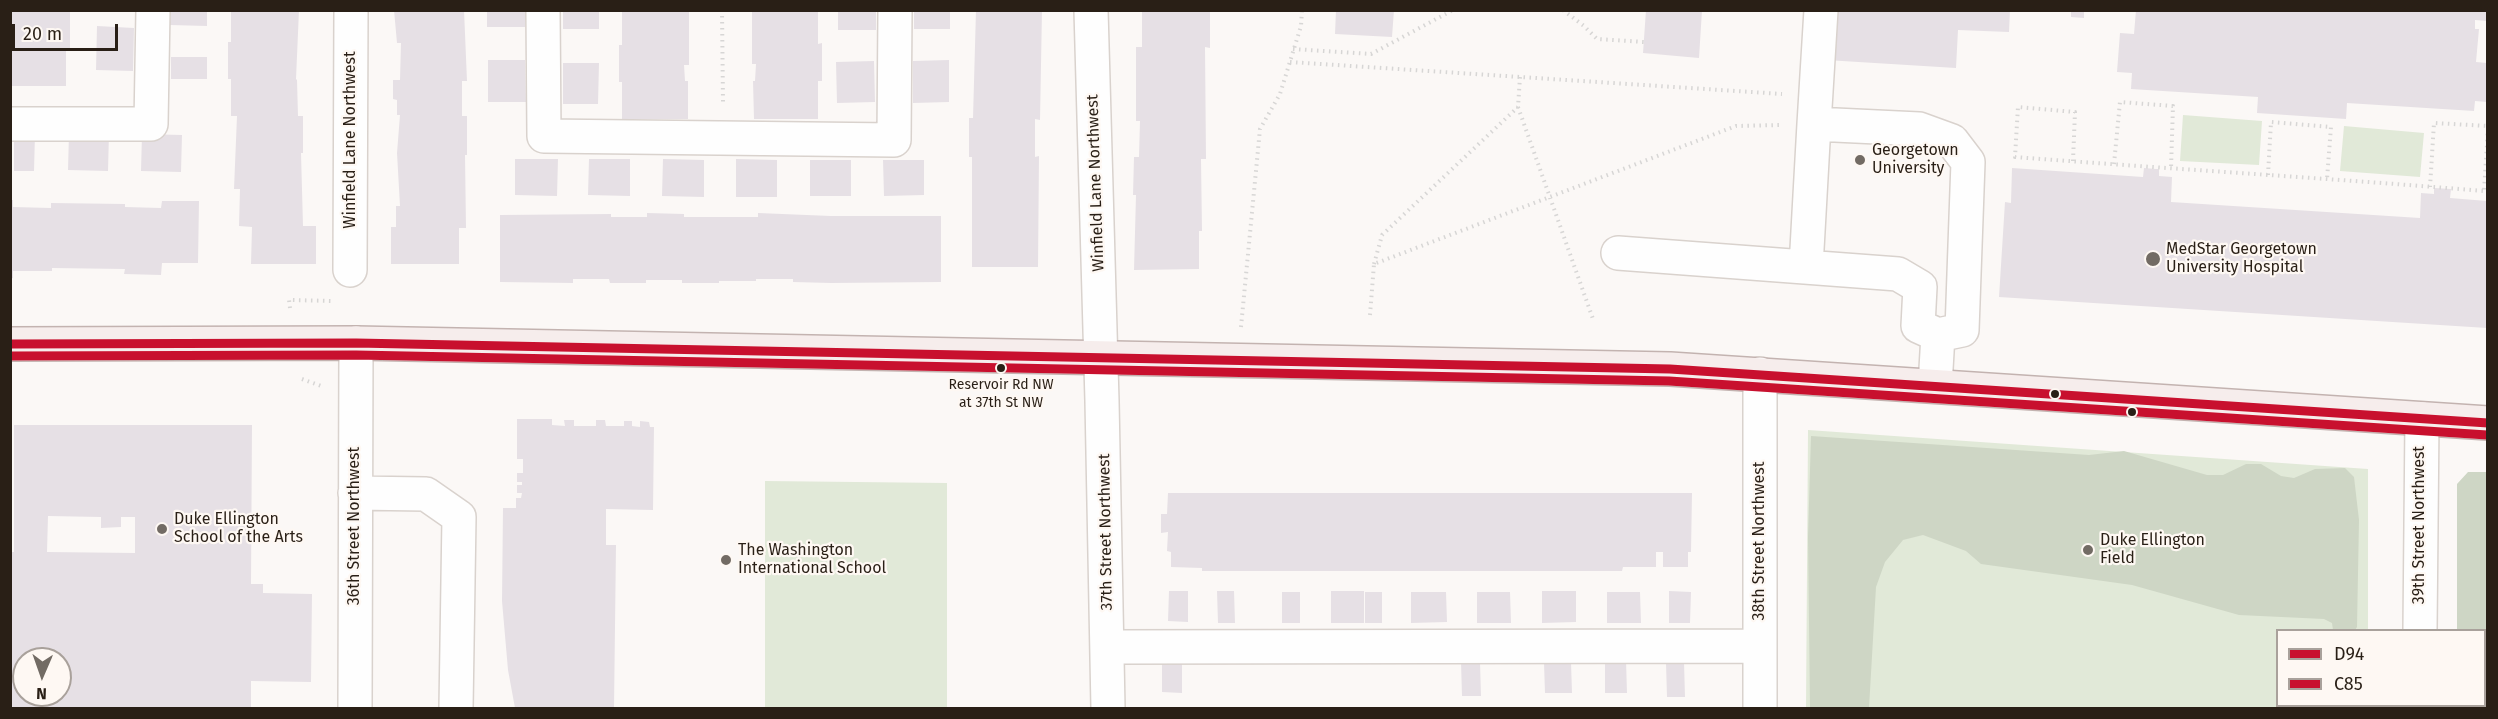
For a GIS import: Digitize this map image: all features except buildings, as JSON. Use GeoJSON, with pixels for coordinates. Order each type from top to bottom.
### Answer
{"type":"FeatureCollection","features":[{"type":"Feature","properties":{"kind":"main road"},"geometry":{"type":"LineString","coordinates":[[10,344],[356,343],[1670,369],[2487,423]]}},
{"type":"Feature","properties":{"kind":"street"},"geometry":{"type":"LineString","coordinates":[[10,124],[151,124],[153,10]]}},
{"type":"Feature","properties":{"kind":"street","name":"Winfield Lane Northwest"},"geometry":{"type":"LineString","coordinates":[[350,270],[351,10]]}},
{"type":"Feature","properties":{"kind":"street"},"geometry":{"type":"LineString","coordinates":[[543,10],[544,136],[894,140],[895,10]]}},
{"type":"Feature","properties":{"kind":"street","name":"Winfield Lane Northwest"},"geometry":{"type":"LineString","coordinates":[[1091,10],[1101,356]]}},
{"type":"Feature","properties":{"kind":"street"},"geometry":{"type":"LineString","coordinates":[[1806,267],[1821,10]]}},
{"type":"Feature","properties":{"kind":"street"},"geometry":{"type":"LineString","coordinates":[[1618,253],[1898,274],[1920,287],[1918,326],[1938,335],[1962,330],[1968,162],[1952,141],[1919,129],[1815,110]]}},
{"type":"Feature","properties":{"kind":"street"},"geometry":{"type":"LineString","coordinates":[[1935,386],[1938,335]]}},
{"type":"Feature","properties":{"kind":"street","name":"36th Street Northwest"},"geometry":{"type":"LineString","coordinates":[[355,708],[356,343]]}},
{"type":"Feature","properties":{"kind":"street","name":"37th Street Northwest"},"geometry":{"type":"LineString","coordinates":[[1101,356],[1108,708]]}},
{"type":"Feature","properties":{"kind":"street","name":"38th Street Northwest"},"geometry":{"type":"LineString","coordinates":[[1760,374],[1760,708]]}},
{"type":"Feature","properties":{"kind":"street","name":"39th Street Northwest"},"geometry":{"type":"LineString","coordinates":[[2420,629],[2421,419]]}},
{"type":"Feature","properties":{"kind":"street"},"geometry":{"type":"LineString","coordinates":[[356,493],[426,494],[459,517],[456,708]]}},
{"type":"Feature","properties":{"kind":"street"},"geometry":{"type":"LineString","coordinates":[[1108,647],[1760,646]]}},
{"type":"Feature","properties":{"kind":"path"},"geometry":{"type":"LineString","coordinates":[[722,10],[723,138]]}},
{"type":"Feature","properties":{"kind":"path"},"geometry":{"type":"LineString","coordinates":[[1240,336],[1260,129],[1280,94],[1301,26],[1302,10]]}},
{"type":"Feature","properties":{"kind":"path"},"geometry":{"type":"LineString","coordinates":[[1293,49],[1371,54],[1453,10]]}},
{"type":"Feature","properties":{"kind":"path"},"geometry":{"type":"LineString","coordinates":[[1563,10],[1597,39],[1644,42]]}},
{"type":"Feature","properties":{"kind":"path"},"geometry":{"type":"LineString","coordinates":[[1290,62],[1520,77],[1815,110]]}},
{"type":"Feature","properties":{"kind":"path"},"geometry":{"type":"LineString","coordinates":[[1520,77],[1518,107],[1593,319]]}},
{"type":"Feature","properties":{"kind":"path"},"geometry":{"type":"LineString","coordinates":[[2114,164],[2120,102],[2173,106],[2171,168]]}},
{"type":"Feature","properties":{"kind":"path"},"geometry":{"type":"LineString","coordinates":[[1370,315],[1374,264],[1382,235],[1518,107]]}},
{"type":"Feature","properties":{"kind":"path"},"geometry":{"type":"LineString","coordinates":[[2073,161],[2075,112],[2018,107],[2015,157],[2486,191],[2487,127],[2434,123],[2430,186]]}},
{"type":"Feature","properties":{"kind":"path"},"geometry":{"type":"LineString","coordinates":[[1374,264],[1736,126],[1815,110]]}},
{"type":"Feature","properties":{"kind":"path"},"geometry":{"type":"LineString","coordinates":[[2268,175],[2271,122],[2331,127],[2327,179]]}},
{"type":"Feature","properties":{"kind":"path"},"geometry":{"type":"LineString","coordinates":[[290,312],[289,300],[340,302]]}},
{"type":"Feature","properties":{"kind":"path"},"geometry":{"type":"LineString","coordinates":[[295,376],[316,386],[327,386]]}},
{"type":"Feature","properties":{"kind":"green space"},"geometry":{"type":"Polygon","coordinates":[[[2183,115],[2262,121],[2259,165],[2180,161],[2183,115]]]}},
{"type":"Feature","properties":{"kind":"green space"},"geometry":{"type":"Polygon","coordinates":[[[2344,126],[2424,133],[2420,177],[2340,171],[2344,126]]]}},
{"type":"Feature","properties":{"kind":"green space","name":"Duke Ellington Field"},"geometry":{"type":"Polygon","coordinates":[[[1808,430],[2368,469],[2368,629],[2276,629],[2276,707],[2368,708],[1806,708],[1808,430]]]}},
{"type":"Feature","properties":{"kind":"green space"},"geometry":{"type":"Polygon","coordinates":[[[1811,436],[2089,455],[2124,451],[2207,475],[2223,475],[2246,464],[2261,464],[2281,476],[2294,478],[2315,469],[2345,468],[2354,477],[2359,520],[2357,627],[2356,629],[2333,629],[2332,623],[2324,619],[2239,615],[2132,585],[1981,564],[1966,551],[1923,535],[1903,540],[1885,562],[1876,587],[1869,708],[1810,708],[1808,537],[1811,436]]]}},
{"type":"Feature","properties":{"kind":"green space"},"geometry":{"type":"Polygon","coordinates":[[[2468,472],[2487,472],[2487,708],[2457,708],[2486,707],[2486,629],[2457,629],[2457,484],[2468,472]]]}},
{"type":"Feature","properties":{"kind":"green space"},"geometry":{"type":"Polygon","coordinates":[[[765,481],[947,483],[947,708],[765,708],[765,481]]]}},
{"type":"Feature","properties":{"kind":"transit line","name":"D94"},"geometry":{"type":"LineString","coordinates":[[10,344],[356,343],[1670,369],[2488,423]]}},
{"type":"Feature","properties":{"kind":"transit line","name":"C85"},"geometry":{"type":"LineString","coordinates":[[10,356],[356,355],[1669,381],[2487,435]]}},
{"type":"Feature","properties":{"kind":"place","name":"Georgetown University"},"geometry":{"type":"Point","coordinates":[1860,160]}},
{"type":"Feature","properties":{"kind":"place","name":"MedStar Georgetown University Hospital"},"geometry":{"type":"Point","coordinates":[2153,259]}},
{"type":"Feature","properties":{"kind":"place","name":"Reservoir Rd NW at 37th St NW"},"geometry":{"type":"Point","coordinates":[1001,368]}},
{"type":"Feature","properties":{"kind":"place","name":"Duke Ellington School of the Arts"},"geometry":{"type":"Point","coordinates":[162,529]}},
{"type":"Feature","properties":{"kind":"place","name":"Duke Ellington Field"},"geometry":{"type":"Point","coordinates":[2088,550]}},
{"type":"Feature","properties":{"kind":"place","name":"The Washington International School"},"geometry":{"type":"Point","coordinates":[726,560]}}]}
